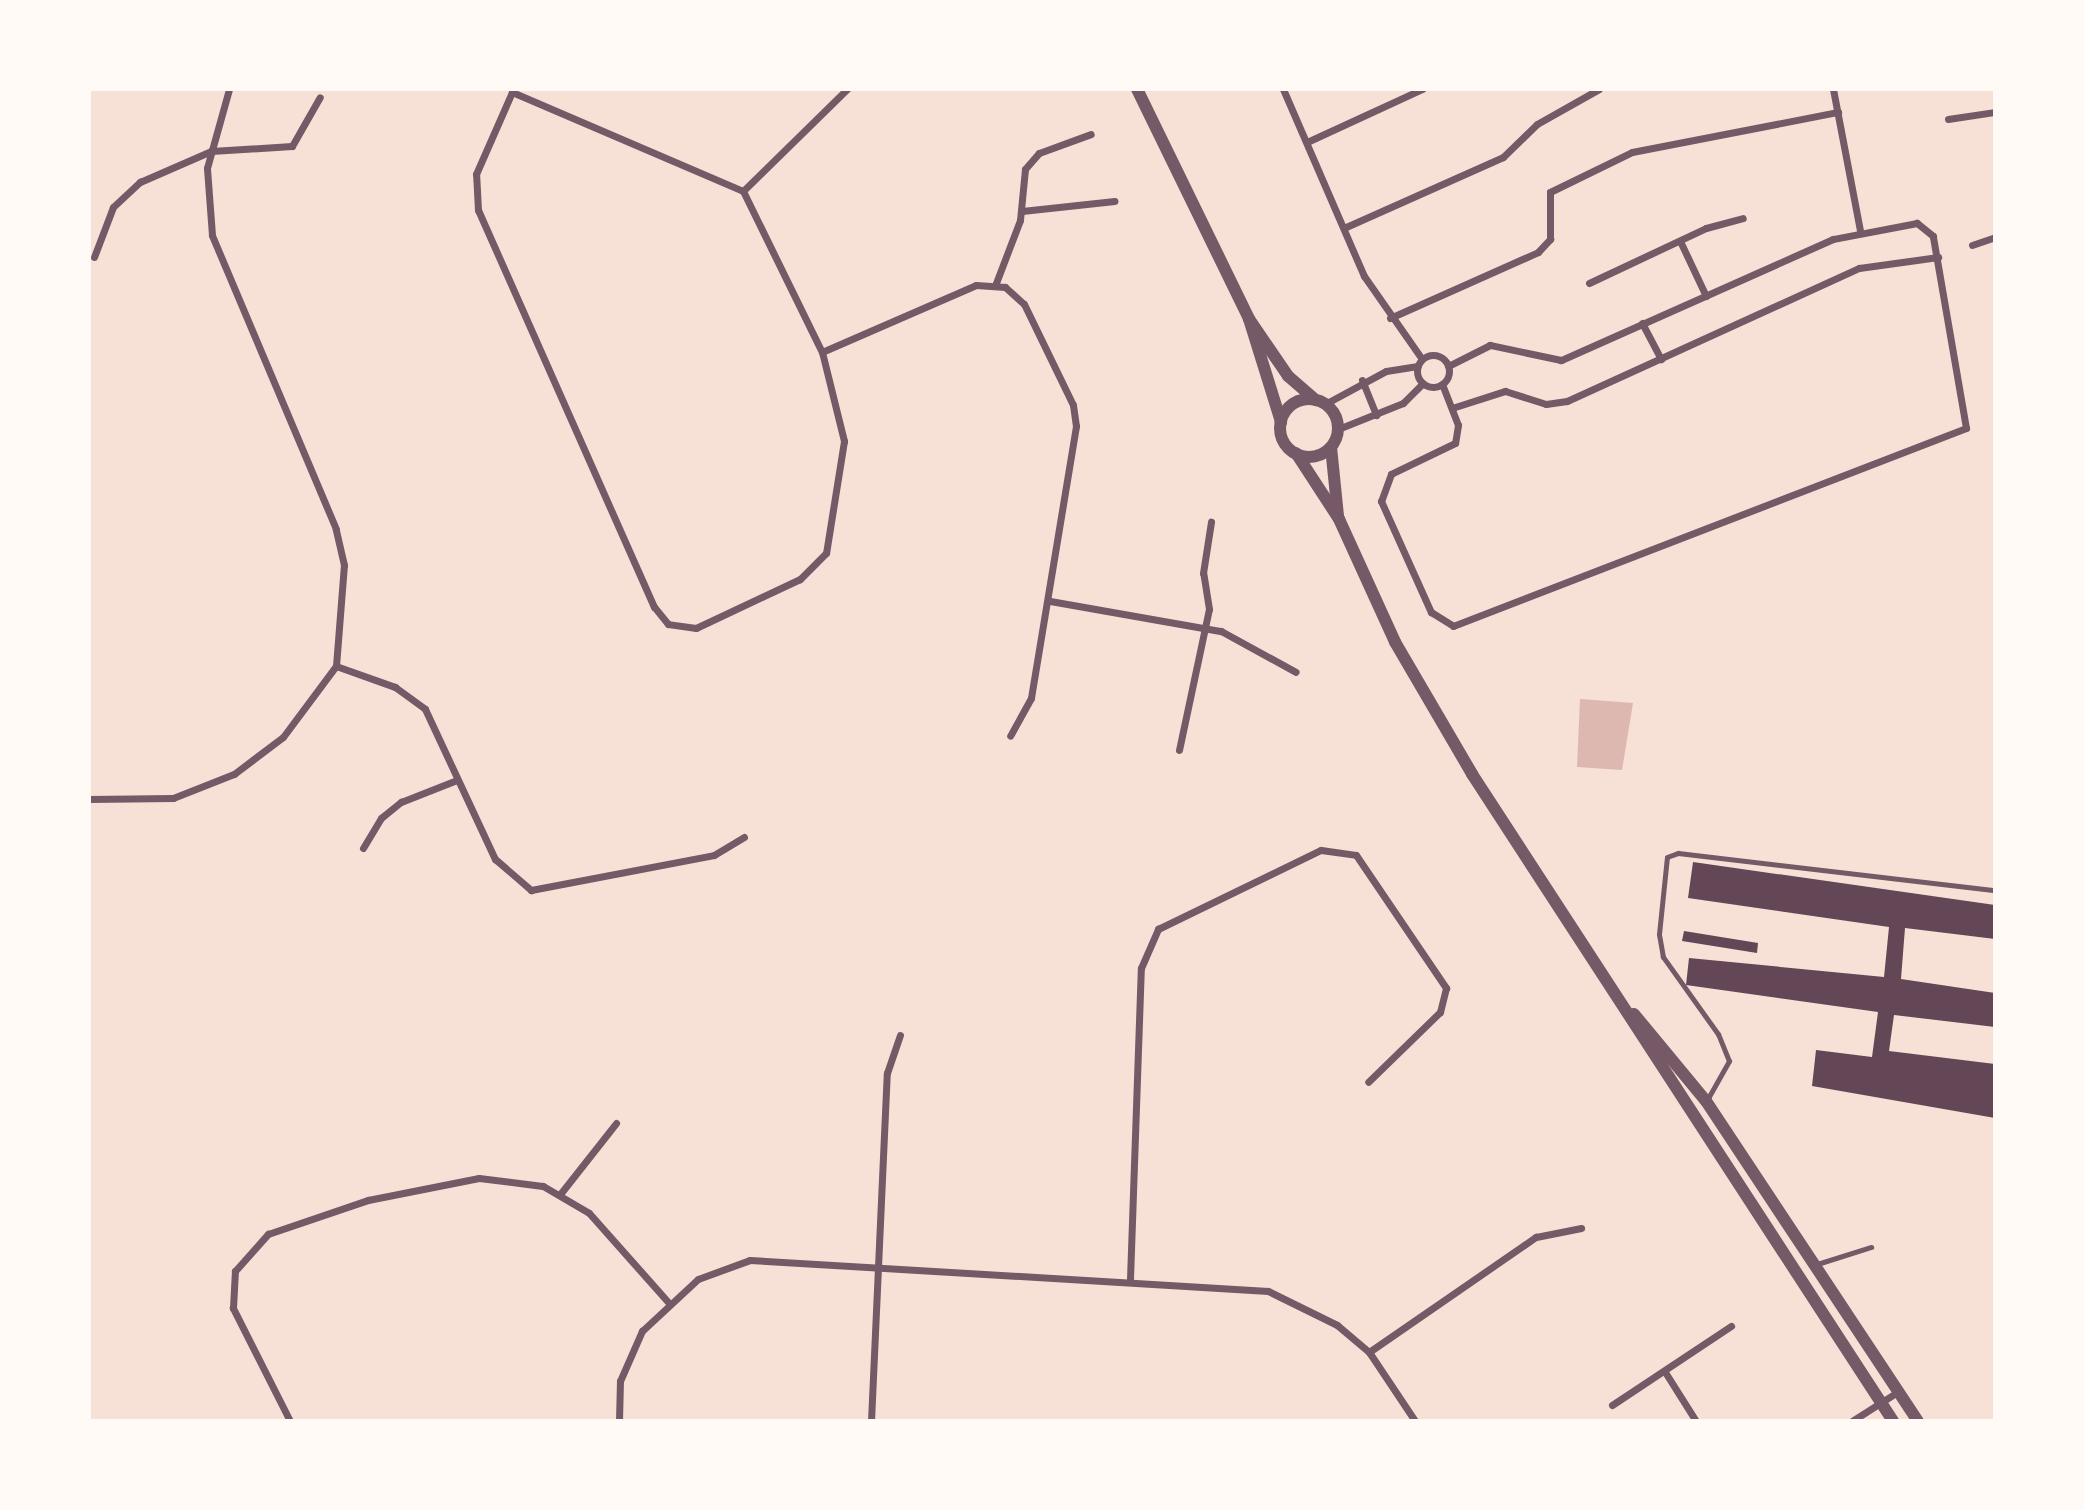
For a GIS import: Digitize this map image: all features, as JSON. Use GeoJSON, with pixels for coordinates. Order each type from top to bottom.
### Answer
{"type":"FeatureCollection","features":[{"type":"Feature","properties":{"kind":"street"},"geometry":{"type":"LineString","coordinates":[[89,799],[173,798],[234,774],[283,737],[336,666],[344,565],[336,529],[212,234],[211,151],[229,89]]}},
{"type":"Feature","properties":{"kind":"street"},"geometry":{"type":"LineString","coordinates":[[743,191],[847,89]]}},
{"type":"Feature","properties":{"kind":"street"},"geometry":{"type":"LineString","coordinates":[[1137,89],[1249,319],[1288,376],[1320,402],[1338,429]]}},
{"type":"Feature","properties":{"kind":"street"},"geometry":{"type":"LineString","coordinates":[[1283,89],[1346,227],[1364,276],[1420,363],[1423,383]]}},
{"type":"Feature","properties":{"kind":"street"},"geometry":{"type":"LineString","coordinates":[[1307,142],[1422,89]]}},
{"type":"Feature","properties":{"kind":"street"},"geometry":{"type":"LineString","coordinates":[[1346,227],[1503,157],[1537,124],[1599,89]]}},
{"type":"Feature","properties":{"kind":"street"},"geometry":{"type":"LineString","coordinates":[[1833,89],[1860,230]]}},
{"type":"Feature","properties":{"kind":"street"},"geometry":{"type":"LineString","coordinates":[[510,91],[743,191],[822,352],[844,441],[821,560],[800,579],[696,628],[668,624],[475,200],[476,174],[510,91]]}},
{"type":"Feature","properties":{"kind":"street"},"geometry":{"type":"LineString","coordinates":[[94,257],[109,215],[126,194],[152,174],[211,151],[292,146],[320,97]]}},
{"type":"Feature","properties":{"kind":"street"},"geometry":{"type":"LineString","coordinates":[[1390,318],[1538,253],[1550,239],[1550,192],[1632,152],[1838,112]]}},
{"type":"Feature","properties":{"kind":"street"},"geometry":{"type":"LineString","coordinates":[[1948,119],[1995,112]]}},
{"type":"Feature","properties":{"kind":"street"},"geometry":{"type":"LineString","coordinates":[[996,283],[1021,211],[1022,178],[1031,160],[1091,134]]}},
{"type":"Feature","properties":{"kind":"street"},"geometry":{"type":"LineString","coordinates":[[1021,211],[1114,201]]}},
{"type":"Feature","properties":{"kind":"street"},"geometry":{"type":"LineString","coordinates":[[1589,284],[1680,241],[1743,218]]}},
{"type":"Feature","properties":{"kind":"street"},"geometry":{"type":"LineString","coordinates":[[1926,225],[1938,257],[1962,378],[1963,432],[1751,508],[1464,626],[1444,624],[1431,612],[1381,501],[1391,474],[1455,443],[1452,408],[1442,384],[1448,366],[1490,345],[1562,360],[1860,230],[1926,225]]}},
{"type":"Feature","properties":{"kind":"street"},"geometry":{"type":"LineString","coordinates":[[1972,245],[1995,237]]}},
{"type":"Feature","properties":{"kind":"street"},"geometry":{"type":"LineString","coordinates":[[1680,241],[1706,296]]}},
{"type":"Feature","properties":{"kind":"street"},"geometry":{"type":"LineString","coordinates":[[1452,408],[1505,391],[1558,404],[1859,268],[1938,257]]}},
{"type":"Feature","properties":{"kind":"street"},"geometry":{"type":"LineString","coordinates":[[822,352],[976,285],[996,283],[1024,304],[1076,416],[1050,601],[1031,698],[1010,736]]}},
{"type":"Feature","properties":{"kind":"street"},"geometry":{"type":"LineString","coordinates":[[1249,319],[1281,422],[1283,440],[1296,453],[1339,519],[1434,713],[1633,1013],[1706,1101],[1918,1421]]}},
{"type":"Feature","properties":{"kind":"street"},"geometry":{"type":"LineString","coordinates":[[1642,323],[1661,359]]}},
{"type":"Feature","properties":{"kind":"street"},"geometry":{"type":"LineString","coordinates":[[1281,422],[1297,401],[1320,402],[1362,380],[1440,357],[1448,366]]}},
{"type":"Feature","properties":{"kind":"street"},"geometry":{"type":"LineString","coordinates":[[1362,380],[1376,415]]}},
{"type":"Feature","properties":{"kind":"street"},"geometry":{"type":"LineString","coordinates":[[1339,519],[1331,447],[1338,429],[1403,403],[1423,383],[1442,384]]}},
{"type":"Feature","properties":{"kind":"street"},"geometry":{"type":"LineString","coordinates":[[1296,453],[1314,456],[1331,447]]}},
{"type":"Feature","properties":{"kind":"street"},"geometry":{"type":"LineString","coordinates":[[1179,750],[1206,629],[1203,573],[1210,522]]}},
{"type":"Feature","properties":{"kind":"street"},"geometry":{"type":"LineString","coordinates":[[1050,601],[1221,631],[1296,672]]}},
{"type":"Feature","properties":{"kind":"street"},"geometry":{"type":"LineString","coordinates":[[336,666],[395,687],[425,709],[495,859],[531,890],[714,855],[744,837]]}},
{"type":"Feature","properties":{"kind":"street"},"geometry":{"type":"LineString","coordinates":[[363,848],[381,818],[401,802],[457,780]]}},
{"type":"Feature","properties":{"kind":"street"},"geometry":{"type":"LineString","coordinates":[[1130,1279],[1141,968],[1158,929],[1321,850],[1356,855],[1447,988],[1440,1012],[1368,1082]]}},
{"type":"Feature","properties":{"kind":"street"},"geometry":{"type":"LineString","coordinates":[[1633,1013],[1658,1065],[1893,1421]]}},
{"type":"Feature","properties":{"kind":"street"},"geometry":{"type":"LineString","coordinates":[[871,1421],[887,1073],[900,1035]]}},
{"type":"Feature","properties":{"kind":"street"},"geometry":{"type":"LineString","coordinates":[[561,1193],[616,1123]]}},
{"type":"Feature","properties":{"kind":"street"},"geometry":{"type":"LineString","coordinates":[[290,1421],[233,1308],[234,1271],[256,1243],[283,1227],[368,1200],[479,1178],[521,1181],[561,1193],[602,1225],[668,1302]]}},
{"type":"Feature","properties":{"kind":"street"},"geometry":{"type":"LineString","coordinates":[[1369,1352],[1536,1237],[1581,1228]]}},
{"type":"Feature","properties":{"kind":"street"},"geometry":{"type":"LineString","coordinates":[[619,1421],[624,1368],[642,1331],[668,1302],[698,1279],[740,1261],[1130,1279],[1268,1291],[1337,1325],[1369,1352],[1415,1421]]}},
{"type":"Feature","properties":{"kind":"street"},"geometry":{"type":"LineString","coordinates":[[1612,1405],[1731,1326]]}},
{"type":"Feature","properties":{"kind":"street"},"geometry":{"type":"LineString","coordinates":[[1665,1372],[1696,1421]]}},
{"type":"Feature","properties":{"kind":"street"},"geometry":{"type":"LineString","coordinates":[[1852,1421],[1899,1391]]}},
{"type":"Feature","properties":{"kind":"lane"},"geometry":{"type":"LineString","coordinates":[[1706,1101],[1726,1070],[1728,1053],[1663,957],[1659,934],[1667,858],[1678,853],[1995,890]]}},
{"type":"Feature","properties":{"kind":"lane"},"geometry":{"type":"LineString","coordinates":[[1814,1265],[1871,1247]]}},
{"type":"Feature","properties":{"kind":"shaded area"},"geometry":{"type":"Polygon","coordinates":[[[1580,699],[1633,703],[1622,770],[1577,767],[1580,699]]]}},
{"type":"Feature","properties":{"kind":"building"},"geometry":{"type":"Polygon","coordinates":[[[1693,862],[1995,905],[1995,939],[1905,928],[1901,979],[1995,993],[1995,1027],[1894,1015],[1889,1051],[1995,1064],[1995,1118],[1812,1086],[1816,1050],[1872,1057],[1878,1012],[1686,985],[1689,958],[1884,977],[1889,927],[1688,898],[1693,862]]]}},
{"type":"Feature","properties":{"kind":"building"},"geometry":{"type":"Polygon","coordinates":[[[1684,931],[1758,943],[1757,953],[1682,941],[1684,931]]]}}]}
